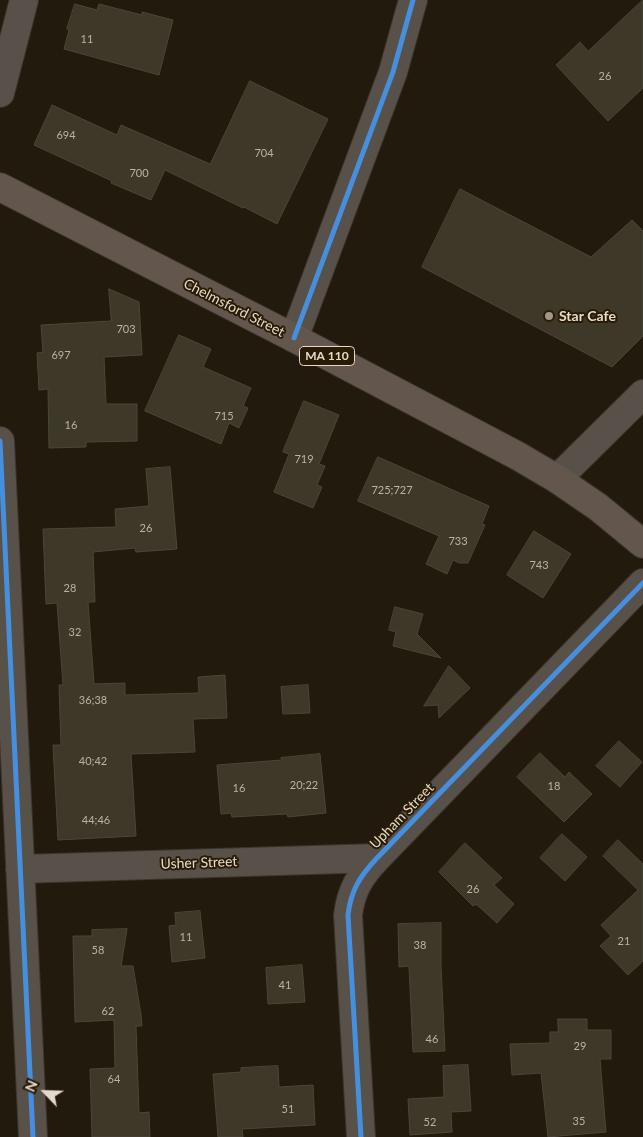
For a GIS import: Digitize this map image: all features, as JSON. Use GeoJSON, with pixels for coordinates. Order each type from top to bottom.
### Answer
{"type":"FeatureCollection","features":[{"type":"Feature","properties":{"kind":"main road","name":"Chelmsford Street"},"geometry":{"type":"LineString","coordinates":[[0,187],[518,456],[557,479],[598,507],[643,544]]}},
{"type":"Feature","properties":{"kind":"street"},"geometry":{"type":"LineString","coordinates":[[0,93],[24,0]]}},
{"type":"Feature","properties":{"kind":"street"},"geometry":{"type":"LineString","coordinates":[[294,338],[394,72],[413,0]]}},
{"type":"Feature","properties":{"kind":"street"},"geometry":{"type":"LineString","coordinates":[[557,479],[643,394]]}},
{"type":"Feature","properties":{"kind":"street"},"geometry":{"type":"LineString","coordinates":[[0,441],[33,1137]]}},
{"type":"Feature","properties":{"kind":"street","name":"Upham Street"},"geometry":{"type":"LineString","coordinates":[[361,1137],[348,916],[354,888],[368,867],[643,583]]}},
{"type":"Feature","properties":{"kind":"street","name":"Usher Street"},"geometry":{"type":"LineString","coordinates":[[20,869],[377,858]]}},
{"type":"Feature","properties":{"kind":"building"},"geometry":{"type":"Polygon","coordinates":[[[643,0],[643,88],[608,121],[556,65],[580,42],[588,51],[643,0]]]}},
{"type":"Feature","properties":{"kind":"building"},"geometry":{"type":"Polygon","coordinates":[[[75,4],[97,10],[99,4],[142,15],[142,12],[173,20],[159,75],[64,49],[69,30],[67,29],[75,4]]]}},
{"type":"Feature","properties":{"kind":"building"},"geometry":{"type":"Polygon","coordinates":[[[250,81],[328,119],[277,224],[165,170],[151,200],[111,183],[112,181],[34,145],[52,105],[117,135],[121,125],[210,164],[250,81]]]}},
{"type":"Feature","properties":{"kind":"building"},"geometry":{"type":"Polygon","coordinates":[[[460,189],[591,257],[632,220],[643,231],[643,336],[612,367],[422,267],[460,189]]]}},
{"type":"Feature","properties":{"kind":"building"},"geometry":{"type":"Polygon","coordinates":[[[109,289],[139,302],[142,355],[104,357],[106,404],[137,404],[137,441],[86,442],[86,447],[49,448],[48,389],[39,390],[37,353],[43,352],[41,325],[111,321],[109,289]]]}},
{"type":"Feature","properties":{"kind":"building"},"geometry":{"type":"Polygon","coordinates":[[[179,335],[211,349],[203,367],[251,388],[243,406],[248,408],[239,428],[229,423],[221,444],[145,411],[179,335]]]}},
{"type":"Feature","properties":{"kind":"building"},"geometry":{"type":"Polygon","coordinates":[[[304,401],[339,415],[319,464],[325,466],[317,485],[322,487],[313,508],[274,492],[289,454],[283,452],[304,401]]]}},
{"type":"Feature","properties":{"kind":"building"},"geometry":{"type":"Polygon","coordinates":[[[378,457],[489,506],[482,524],[485,525],[468,563],[459,563],[453,560],[447,574],[426,564],[439,536],[358,501],[378,457]]]}},
{"type":"Feature","properties":{"kind":"building"},"geometry":{"type":"Polygon","coordinates":[[[170,467],[177,549],[136,552],[135,548],[93,552],[95,602],[88,602],[94,684],[125,683],[125,695],[199,693],[198,677],[225,675],[227,718],[193,719],[195,752],[131,754],[136,836],[58,840],[53,745],[61,745],[59,685],[63,685],[57,603],[46,604],[43,529],[116,527],[115,509],[149,506],[146,469],[170,467]]]}},
{"type":"Feature","properties":{"kind":"building"},"geometry":{"type":"Polygon","coordinates":[[[534,531],[571,554],[543,598],[507,575],[534,531]]]}},
{"type":"Feature","properties":{"kind":"building"},"geometry":{"type":"Polygon","coordinates":[[[395,607],[423,614],[417,634],[441,658],[393,646],[396,632],[389,630],[395,607]]]}},
{"type":"Feature","properties":{"kind":"building"},"geometry":{"type":"Polygon","coordinates":[[[449,666],[470,688],[439,718],[438,705],[424,706],[449,666]]]}},
{"type":"Feature","properties":{"kind":"building"},"geometry":{"type":"Polygon","coordinates":[[[308,685],[310,713],[283,714],[281,687],[308,685]]]}},
{"type":"Feature","properties":{"kind":"building"},"geometry":{"type":"Polygon","coordinates":[[[619,741],[642,762],[620,787],[596,766],[619,741]]]}},
{"type":"Feature","properties":{"kind":"building"},"geometry":{"type":"Polygon","coordinates":[[[540,753],[565,777],[569,772],[592,794],[564,822],[517,777],[540,753]]]}},
{"type":"Feature","properties":{"kind":"building"},"geometry":{"type":"Polygon","coordinates":[[[320,754],[326,813],[288,817],[287,814],[232,817],[231,813],[221,814],[217,765],[282,760],[281,758],[320,754]]]}},
{"type":"Feature","properties":{"kind":"building"},"geometry":{"type":"Polygon","coordinates":[[[562,834],[587,857],[565,881],[540,858],[562,834]]]}},
{"type":"Feature","properties":{"kind":"building"},"geometry":{"type":"Polygon","coordinates":[[[618,840],[643,864],[643,961],[628,975],[600,946],[611,936],[601,925],[638,890],[603,856],[618,840]]]}},
{"type":"Feature","properties":{"kind":"building"},"geometry":{"type":"Polygon","coordinates":[[[465,843],[502,878],[494,885],[514,904],[497,923],[476,904],[473,906],[439,872],[465,843]]]}},
{"type":"Feature","properties":{"kind":"building"},"geometry":{"type":"Polygon","coordinates":[[[200,911],[205,958],[172,962],[169,926],[176,925],[175,913],[200,911]]]}},
{"type":"Feature","properties":{"kind":"building"},"geometry":{"type":"Polygon","coordinates":[[[441,923],[445,1051],[413,1052],[409,966],[399,967],[398,924],[441,923]]]}},
{"type":"Feature","properties":{"kind":"building"},"geometry":{"type":"Polygon","coordinates":[[[127,929],[121,966],[133,966],[142,1026],[136,1026],[139,1113],[149,1112],[150,1137],[92,1137],[90,1069],[115,1068],[114,1020],[75,1022],[73,936],[92,936],[92,930],[127,929]]]}},
{"type":"Feature","properties":{"kind":"building"},"geometry":{"type":"Polygon","coordinates":[[[302,965],[305,1002],[268,1004],[266,968],[302,965]]]}},
{"type":"Feature","properties":{"kind":"building"},"geometry":{"type":"Polygon","coordinates":[[[558,1019],[587,1019],[587,1030],[611,1030],[611,1059],[600,1059],[606,1132],[548,1137],[541,1073],[512,1075],[510,1044],[550,1043],[550,1032],[558,1032],[558,1019]]]}},
{"type":"Feature","properties":{"kind":"building"},"geometry":{"type":"Polygon","coordinates":[[[468,1065],[471,1111],[451,1112],[452,1132],[410,1135],[408,1099],[444,1097],[443,1066],[468,1065]]]}},
{"type":"Feature","properties":{"kind":"building"},"geometry":{"type":"Polygon","coordinates":[[[278,1066],[279,1087],[313,1085],[315,1125],[242,1129],[243,1137],[218,1137],[213,1074],[241,1072],[241,1068],[278,1066]]]}},
{"type":"Feature","properties":{"kind":"cycle path"},"geometry":{"type":"LineString","coordinates":[[294,338],[393,72],[413,0]]}},
{"type":"Feature","properties":{"kind":"cycle path"},"geometry":{"type":"LineString","coordinates":[[0,441],[33,1137]]}},
{"type":"Feature","properties":{"kind":"cycle path"},"geometry":{"type":"LineString","coordinates":[[361,1137],[348,915],[351,898],[357,884],[377,858],[643,583]]}},
{"type":"Feature","properties":{"kind":"place","name":"Star Cafe"},"geometry":{"type":"Point","coordinates":[549,316]}}]}
